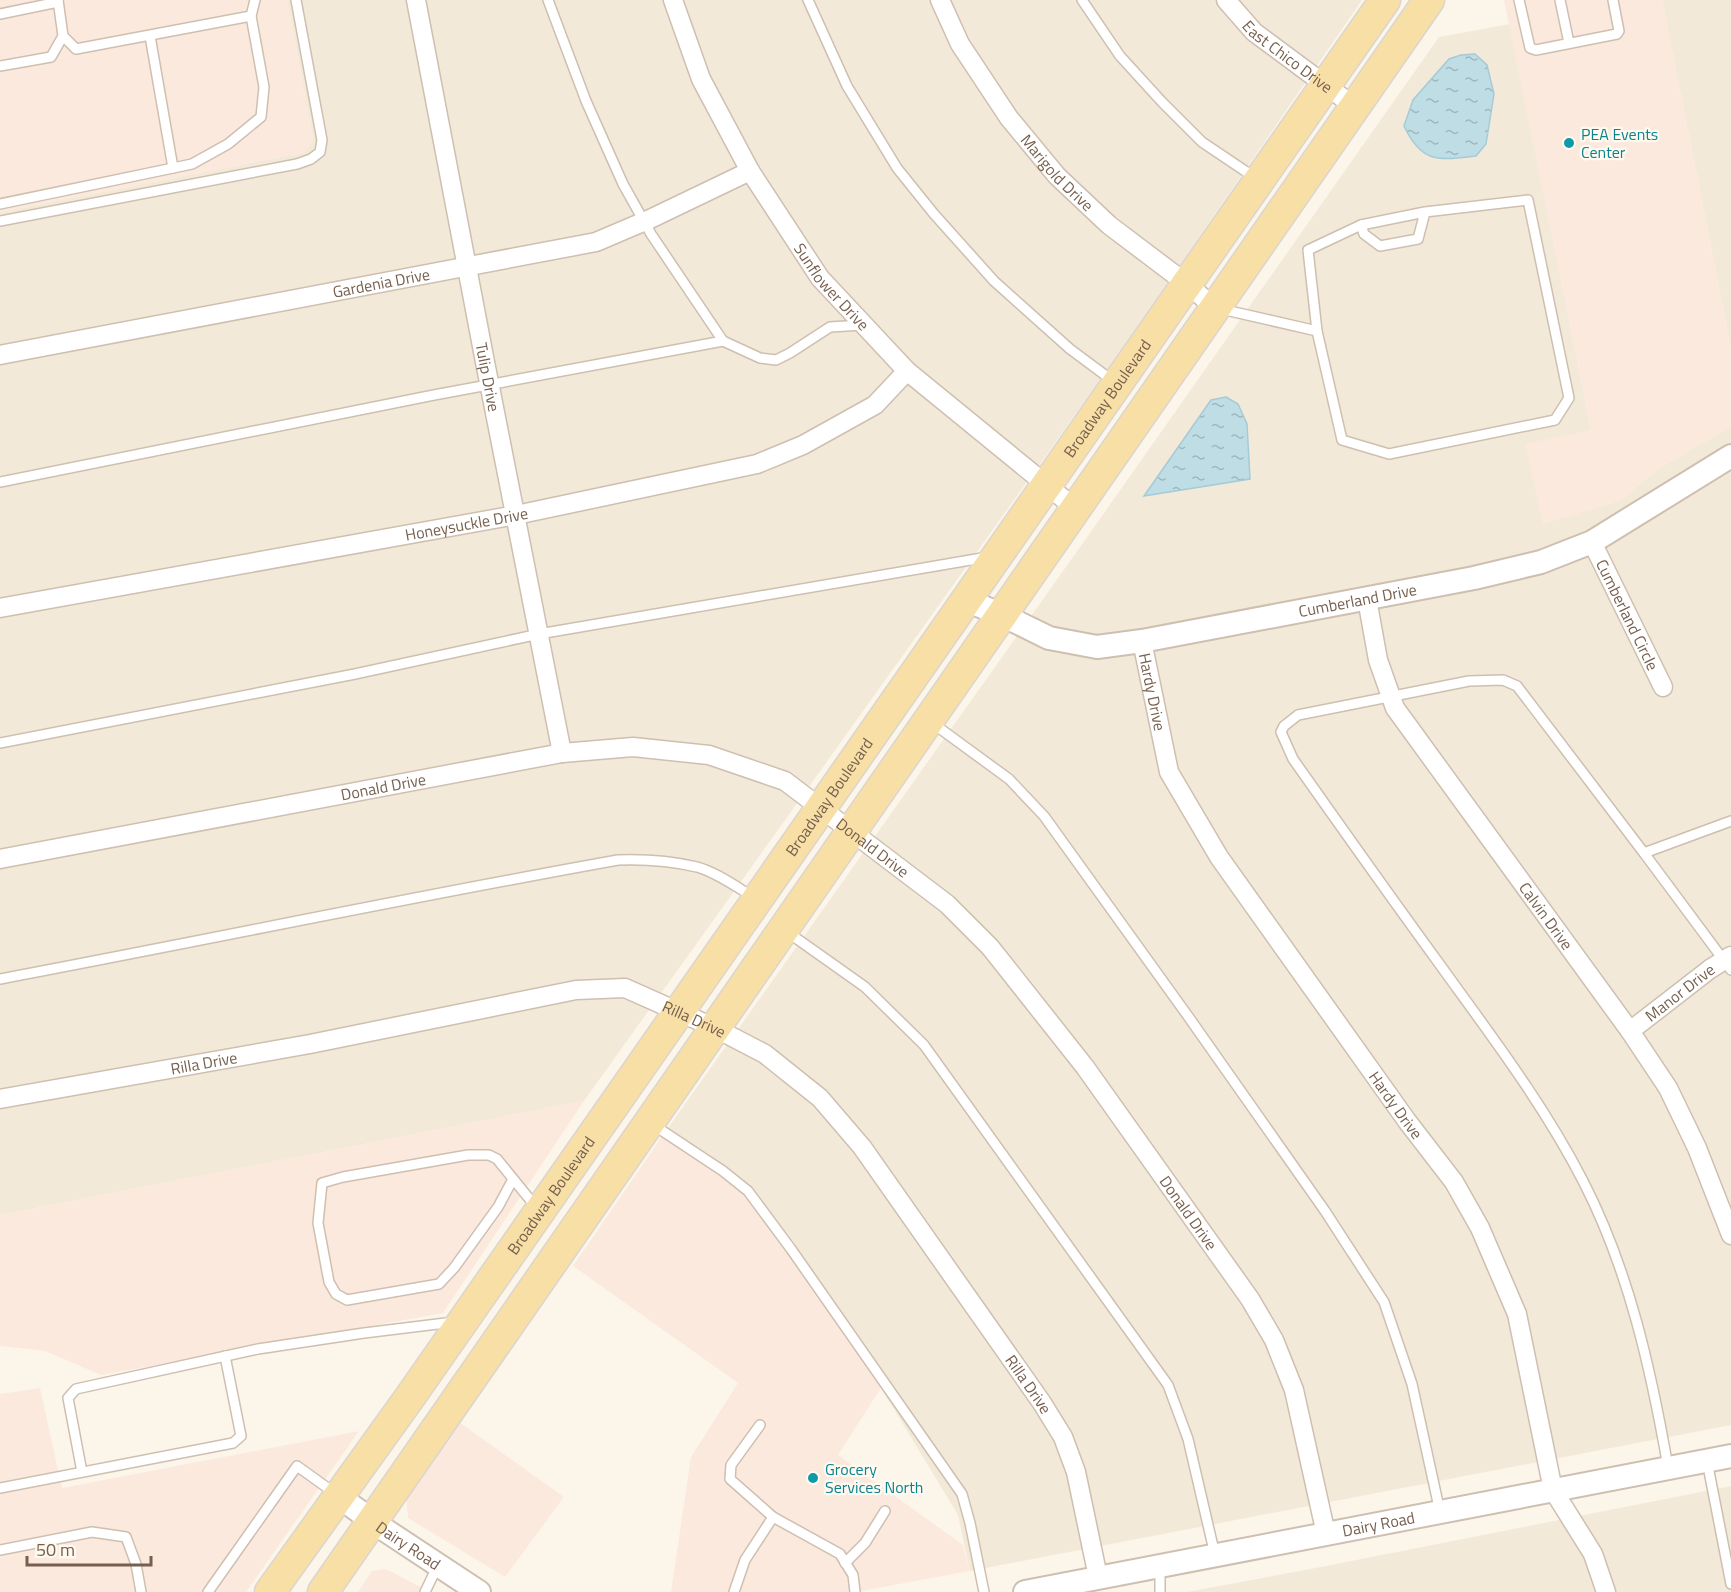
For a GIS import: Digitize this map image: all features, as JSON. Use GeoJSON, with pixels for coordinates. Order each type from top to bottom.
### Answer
{"type":"FeatureCollection","features":[{"type":"Feature","properties":{"kind":"main road","name":"Broadway Boulevard"},"geometry":{"type":"LineString","coordinates":[[270,1592],[463,1321],[1385,0]]}},
{"type":"Feature","properties":{"kind":"main road"},"geometry":{"type":"LineString","coordinates":[[323,1592],[1430,0]]}},
{"type":"Feature","properties":{"kind":"street","name":"Tulip Drive"},"geometry":{"type":"LineString","coordinates":[[416,0],[562,753]]}},
{"type":"Feature","properties":{"kind":"street","name":"Sunflower Drive"},"geometry":{"type":"LineString","coordinates":[[673,0],[701,80],[750,171],[820,278],[907,371],[1076,509]]}},
{"type":"Feature","properties":{"kind":"street","name":"Marigold Drive"},"geometry":{"type":"LineString","coordinates":[[940,0],[960,44],[1009,118],[1057,176],[1109,225],[1215,308]]}},
{"type":"Feature","properties":{"kind":"street","name":"East Chico Drive"},"geometry":{"type":"LineString","coordinates":[[1226,0],[1254,32],[1355,107]]}},
{"type":"Feature","properties":{"kind":"street","name":"Gardenia Drive"},"geometry":{"type":"LineString","coordinates":[[0,355],[596,242],[644,222],[750,171]]}},
{"type":"Feature","properties":{"kind":"street","name":"Honeysuckle Drive"},"geometry":{"type":"LineString","coordinates":[[0,608],[516,515],[757,464],[803,445],[875,405],[907,371]]}},
{"type":"Feature","properties":{"kind":"street","name":"Cumberland Drive"},"geometry":{"type":"LineString","coordinates":[[966,600],[1049,638],[1097,647],[1142,641],[1367,599],[1541,562],[1592,542],[1731,456]]}},
{"type":"Feature","properties":{"kind":"street","name":"Cumberland Circle"},"geometry":{"type":"LineString","coordinates":[[1592,542],[1663,687]]}},
{"type":"Feature","properties":{"kind":"street","name":"Calvin Drive"},"geometry":{"type":"LineString","coordinates":[[1367,599],[1378,660],[1395,708],[1630,1031],[1668,1088],[1697,1148],[1731,1235]]}},
{"type":"Feature","properties":{"kind":"street","name":"Hardy Drive"},"geometry":{"type":"LineString","coordinates":[[1142,641],[1169,772],[1219,857],[1407,1121],[1454,1182],[1480,1228],[1517,1314],[1553,1490],[1593,1554],[1606,1592]]}},
{"type":"Feature","properties":{"kind":"street","name":"Donald Drive"},"geometry":{"type":"LineString","coordinates":[[0,859],[562,753],[633,747],[709,755],[786,781],[947,904],[990,946],[1085,1067],[1250,1299],[1274,1340],[1294,1390],[1326,1533]]}},
{"type":"Feature","properties":{"kind":"street","name":"Manor Drive"},"geometry":{"type":"LineString","coordinates":[[1630,1031],[1710,969],[1729,962]]}},
{"type":"Feature","properties":{"kind":"street","name":"Rilla Drive"},"geometry":{"type":"LineString","coordinates":[[0,1099],[310,1044],[576,990],[625,988],[716,1028],[765,1054],[820,1098],[862,1147],[1042,1403],[1063,1437],[1076,1472],[1098,1577]]}},
{"type":"Feature","properties":{"kind":"street","name":"Dairy Road"},"geometry":{"type":"LineString","coordinates":[[1025,1592],[1731,1456]]}},
{"type":"Feature","properties":{"kind":"street","name":"Dairy Road"},"geometry":{"type":"LineString","coordinates":[[338,1496],[479,1592]]}},
{"type":"Feature","properties":{"kind":"lane"},"geometry":{"type":"LineString","coordinates":[[0,204],[192,164],[228,144],[261,117],[264,87],[251,16],[255,0]]}},
{"type":"Feature","properties":{"kind":"lane"},"geometry":{"type":"LineString","coordinates":[[0,220],[297,164],[311,159],[320,152],[322,140],[296,0]]}},
{"type":"Feature","properties":{"kind":"lane"},"geometry":{"type":"LineString","coordinates":[[548,0],[585,101],[622,184],[644,222],[723,341],[759,358],[776,360],[830,327],[864,325]]}},
{"type":"Feature","properties":{"kind":"lane"},"geometry":{"type":"LineString","coordinates":[[808,0],[847,86],[897,168],[934,214],[994,281],[1070,349],[1117,384]]}},
{"type":"Feature","properties":{"kind":"lane"},"geometry":{"type":"LineString","coordinates":[[1082,0],[1120,56],[1162,102],[1202,142],[1259,180]]}},
{"type":"Feature","properties":{"kind":"lane"},"geometry":{"type":"LineString","coordinates":[[1519,0],[1530,48],[1536,50],[1617,34],[1619,31],[1613,0]]}},
{"type":"Feature","properties":{"kind":"lane"},"geometry":{"type":"LineString","coordinates":[[1560,0],[1569,43]]}},
{"type":"Feature","properties":{"kind":"lane"},"geometry":{"type":"LineString","coordinates":[[0,14],[58,1],[63,36],[76,49],[251,16]]}},
{"type":"Feature","properties":{"kind":"lane"},"geometry":{"type":"LineString","coordinates":[[0,66],[51,57],[63,36]]}},
{"type":"Feature","properties":{"kind":"lane"},"geometry":{"type":"LineString","coordinates":[[150,36],[173,168]]}},
{"type":"Feature","properties":{"kind":"lane"},"geometry":{"type":"LineString","coordinates":[[1528,200],[1569,398],[1555,420],[1389,454],[1342,440],[1317,331],[1308,250],[1361,225],[1425,212],[1528,200]]}},
{"type":"Feature","properties":{"kind":"lane"},"geometry":{"type":"LineString","coordinates":[[1361,225],[1364,234],[1380,246],[1399,243],[1418,239],[1425,212]]}},
{"type":"Feature","properties":{"kind":"lane"},"geometry":{"type":"LineString","coordinates":[[1215,308],[1317,331]]}},
{"type":"Feature","properties":{"kind":"lane"},"geometry":{"type":"LineString","coordinates":[[0,482],[723,341]]}},
{"type":"Feature","properties":{"kind":"lane"},"geometry":{"type":"LineString","coordinates":[[0,743],[343,676],[539,634],[997,555]]}},
{"type":"Feature","properties":{"kind":"lane"},"geometry":{"type":"LineString","coordinates":[[1669,1468],[1658,1408],[1634,1313],[1610,1241],[1583,1182],[1535,1099],[1293,759],[1281,732],[1284,726],[1298,715],[1469,681],[1503,680],[1517,686],[1729,962]]}},
{"type":"Feature","properties":{"kind":"lane"},"geometry":{"type":"LineString","coordinates":[[929,720],[1009,779],[1044,816],[1190,1018],[1325,1211],[1384,1302],[1412,1384],[1440,1512]]}},
{"type":"Feature","properties":{"kind":"lane"},"geometry":{"type":"LineString","coordinates":[[1644,853],[1731,821]]}},
{"type":"Feature","properties":{"kind":"lane"},"geometry":{"type":"LineString","coordinates":[[0,979],[618,860],[645,859],[698,867],[757,899]]}},
{"type":"Feature","properties":{"kind":"lane"},"geometry":{"type":"LineString","coordinates":[[784,929],[865,987],[924,1045],[1168,1385],[1188,1439],[1215,1555]]}},
{"type":"Feature","properties":{"kind":"lane"},"geometry":{"type":"LineString","coordinates":[[650,1122],[723,1171],[748,1191],[791,1249],[962,1494],[984,1592]]}},
{"type":"Feature","properties":{"kind":"lane"},"geometry":{"type":"LineString","coordinates":[[513,1179],[498,1208],[454,1268],[439,1284],[347,1300],[336,1294],[329,1282],[318,1223],[322,1183],[343,1177],[468,1155],[489,1155],[497,1159],[539,1211]]}},
{"type":"Feature","properties":{"kind":"lane"},"geometry":{"type":"LineString","coordinates":[[82,1472],[68,1398],[76,1389],[258,1349],[363,1332],[463,1321]]}},
{"type":"Feature","properties":{"kind":"lane"},"geometry":{"type":"LineString","coordinates":[[0,1488],[234,1443],[241,1436],[225,1356]]}},
{"type":"Feature","properties":{"kind":"lane"},"geometry":{"type":"LineString","coordinates":[[760,1425],[731,1465],[730,1479],[773,1516],[840,1554],[853,1575],[855,1592]]}},
{"type":"Feature","properties":{"kind":"lane"},"geometry":{"type":"LineString","coordinates":[[1707,1461],[1731,1584]]}},
{"type":"Feature","properties":{"kind":"lane"},"geometry":{"type":"LineString","coordinates":[[208,1592],[297,1466],[338,1496]]}},
{"type":"Feature","properties":{"kind":"lane"},"geometry":{"type":"LineString","coordinates":[[845,1563],[865,1543],[885,1511]]}},
{"type":"Feature","properties":{"kind":"lane"},"geometry":{"type":"LineString","coordinates":[[734,1592],[745,1560],[773,1516]]}},
{"type":"Feature","properties":{"kind":"lane"},"geometry":{"type":"LineString","coordinates":[[0,1550],[92,1532],[126,1537],[136,1564],[141,1592]]}},
{"type":"Feature","properties":{"kind":"lane"},"geometry":{"type":"LineString","coordinates":[[424,1592],[438,1565]]}},
{"type":"Feature","properties":{"kind":"lane"},"geometry":{"type":"LineString","coordinates":[[1160,1565],[1160,1592]]}},
{"type":"Feature","properties":{"kind":"shaded area"},"geometry":{"type":"Polygon","coordinates":[[[0,0],[287,0],[313,139],[305,152],[0,212],[0,0]]]}},
{"type":"Feature","properties":{"kind":"shaded area"},"geometry":{"type":"Polygon","coordinates":[[[287,0],[1362,0],[1125,345],[584,1101],[0,1215],[0,212],[305,152],[313,139],[287,0]]]}},
{"type":"Feature","properties":{"kind":"shaded area"},"geometry":{"type":"Polygon","coordinates":[[[1504,0],[1662,0],[1731,349],[1731,426],[1661,467],[1619,501],[1543,524],[1525,444],[1591,430],[1504,0]]]}},
{"type":"Feature","properties":{"kind":"shaded area"},"geometry":{"type":"Polygon","coordinates":[[[1662,0],[1731,0],[1731,349],[1662,0]]]}},
{"type":"Feature","properties":{"kind":"shaded area"},"geometry":{"type":"Polygon","coordinates":[[[1510,24],[1591,430],[1543,523],[1619,501],[1661,467],[1731,426],[1731,1425],[970,1571],[958,1515],[881,1388],[741,1190],[663,1135],[1439,37],[1510,24]]]}},
{"type":"Feature","properties":{"kind":"shaded area"},"geometry":{"type":"Polygon","coordinates":[[[584,1101],[443,1313],[101,1375],[45,1351],[0,1346],[0,1215],[584,1101]]]}},
{"type":"Feature","properties":{"kind":"shaded area"},"geometry":{"type":"Polygon","coordinates":[[[663,1135],[741,1190],[881,1388],[838,1455],[963,1545],[970,1571],[856,1592],[671,1592],[691,1457],[738,1383],[573,1266],[663,1135]]]}},
{"type":"Feature","properties":{"kind":"shaded area"},"geometry":{"type":"Polygon","coordinates":[[[40,1388],[62,1488],[359,1431],[246,1592],[0,1592],[0,1394],[40,1388]]]}},
{"type":"Feature","properties":{"kind":"shaded area"},"geometry":{"type":"Polygon","coordinates":[[[459,1422],[564,1497],[505,1577],[408,1518],[406,1495],[459,1422]]]}},
{"type":"Feature","properties":{"kind":"shaded area"},"geometry":{"type":"Polygon","coordinates":[[[1731,1486],[1731,1592],[1187,1592],[1321,1567],[1731,1486]]]}},
{"type":"Feature","properties":{"kind":"shaded area"},"geometry":{"type":"Polygon","coordinates":[[[386,1569],[430,1592],[358,1592],[372,1571],[386,1569]]]}},
{"type":"Feature","properties":{"kind":"water"},"geometry":{"type":"Polygon","coordinates":[[[1475,54],[1487,65],[1494,94],[1486,144],[1476,156],[1432,157],[1418,147],[1404,126],[1413,100],[1449,59],[1475,54]]]}},
{"type":"Feature","properties":{"kind":"water"},"geometry":{"type":"Polygon","coordinates":[[[1226,397],[1238,404],[1247,424],[1250,479],[1144,496],[1211,400],[1226,397]]]}},
{"type":"Feature","properties":{"kind":"place","name":"PEA Events Center"},"geometry":{"type":"Point","coordinates":[1569,143]}},
{"type":"Feature","properties":{"kind":"place","name":"Grocery Services North"},"geometry":{"type":"Point","coordinates":[813,1478]}}]}
